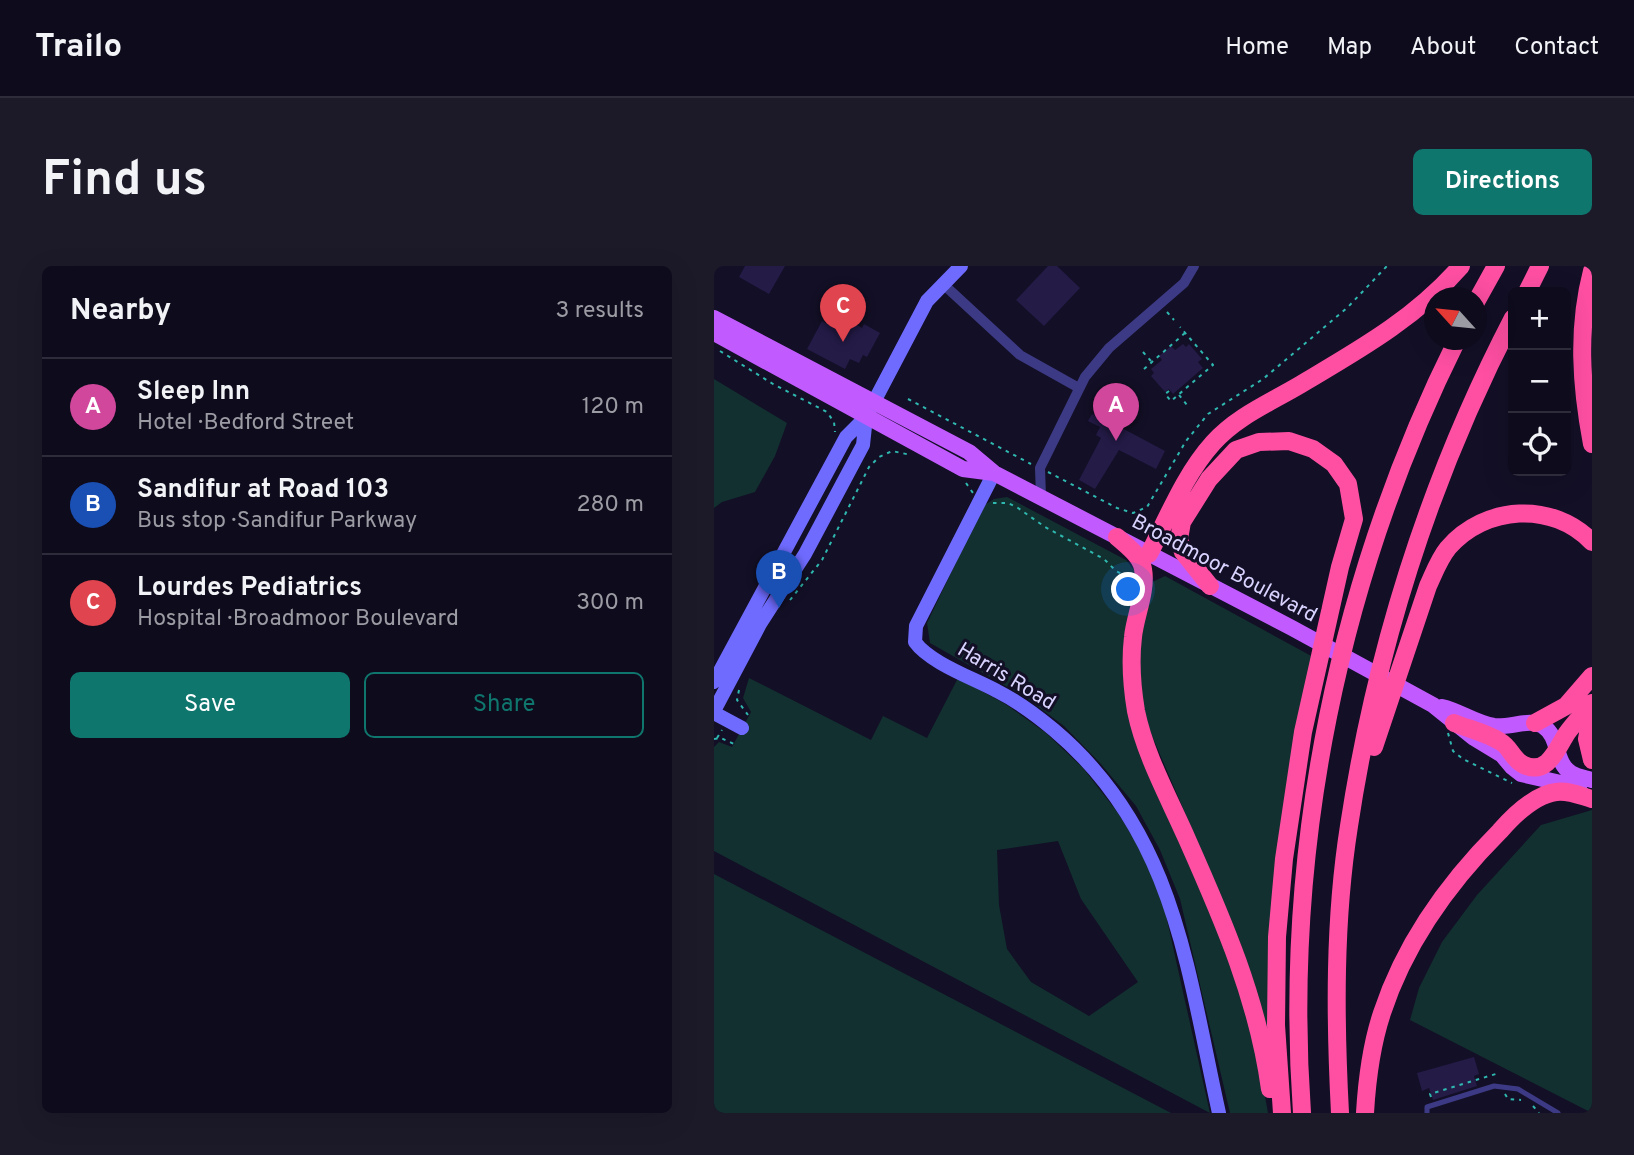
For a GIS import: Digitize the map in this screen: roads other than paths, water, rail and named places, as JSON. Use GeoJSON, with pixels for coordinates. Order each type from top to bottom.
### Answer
{"type":"FeatureCollection","features":[{"type":"Feature","properties":{"kind":"highway"},"geometry":{"type":"LineString","coordinates":[[1149,554],[1188,480],[1214,442],[1242,418],[1393,329],[1431,298],[1461,266]]}},
{"type":"Feature","properties":{"kind":"highway"},"geometry":{"type":"LineString","coordinates":[[1484,287],[1496,266]]}},
{"type":"Feature","properties":{"kind":"highway"},"geometry":{"type":"LineString","coordinates":[[1530,287],[1540,266]]}},
{"type":"Feature","properties":{"kind":"highway"},"geometry":{"type":"LineString","coordinates":[[1592,271],[1582,325],[1584,397],[1592,444]]}},
{"type":"Feature","properties":{"kind":"highway"},"geometry":{"type":"LineString","coordinates":[[1340,1113],[1338,971],[1349,827],[1371,712],[1410,561],[1456,437],[1508,328]]}},
{"type":"Feature","properties":{"kind":"highway"},"geometry":{"type":"LineString","coordinates":[[1302,1113],[1299,1002],[1303,906],[1313,810],[1336,678],[1362,582],[1392,491],[1428,401],[1452,350]]}},
{"type":"Feature","properties":{"kind":"highway"},"geometry":{"type":"LineString","coordinates":[[1210,586],[1183,552],[1180,539],[1182,522],[1209,479],[1236,450],[1259,442],[1289,441],[1313,449],[1334,464],[1348,484],[1354,519],[1340,567],[1303,732],[1285,848],[1278,937],[1276,1025],[1282,1113]]}},
{"type":"Feature","properties":{"kind":"highway"},"geometry":{"type":"LineString","coordinates":[[1349,827],[1421,605],[1436,566],[1447,550],[1470,528],[1492,518],[1513,513],[1556,519],[1578,530],[1592,542]]}},
{"type":"Feature","properties":{"kind":"highway"},"geometry":{"type":"LineString","coordinates":[[1117,537],[1135,554],[1143,567],[1131,663],[1137,715],[1152,758],[1219,909],[1247,984],[1258,1025],[1273,1113]]}},
{"type":"Feature","properties":{"kind":"highway"},"geometry":{"type":"LineString","coordinates":[[1535,723],[1566,706],[1592,677]]}},
{"type":"Feature","properties":{"kind":"highway"},"geometry":{"type":"LineString","coordinates":[[1451,725],[1504,744],[1519,762],[1527,766],[1543,766],[1552,758],[1569,730],[1592,703]]}},
{"type":"Feature","properties":{"kind":"highway"},"geometry":{"type":"LineString","coordinates":[[1592,712],[1587,739],[1592,760]]}},
{"type":"Feature","properties":{"kind":"highway"},"geometry":{"type":"LineString","coordinates":[[1365,1113],[1371,1054],[1382,1014],[1396,975],[1430,914],[1458,876],[1516,814],[1542,796],[1555,792],[1566,791],[1592,799]]}},
{"type":"Feature","properties":{"kind":"main road"},"geometry":{"type":"LineString","coordinates":[[714,682],[846,437],[866,417],[928,301],[961,266]]}},
{"type":"Feature","properties":{"kind":"main road","name":"Broadmoor Boulevard"},"geometry":{"type":"LineString","coordinates":[[714,318],[969,452],[994,473],[1292,628],[1433,705],[1496,726],[1535,723]]}},
{"type":"Feature","properties":{"kind":"main road","name":"Broadmoor Boulevard"},"geometry":{"type":"LineString","coordinates":[[714,333],[963,469],[994,473]]}},
{"type":"Feature","properties":{"kind":"main road"},"geometry":{"type":"LineString","coordinates":[[745,722],[714,712],[760,624],[805,554],[863,445],[866,417]]}},
{"type":"Feature","properties":{"kind":"main road","name":"Harris Road"},"geometry":{"type":"LineString","coordinates":[[994,473],[916,626],[915,642],[927,654],[1000,692],[1055,731],[1091,767],[1123,807],[1153,859],[1170,903],[1219,1113]]}},
{"type":"Feature","properties":{"kind":"main road","name":"Broadmoor Boulevard"},"geometry":{"type":"LineString","coordinates":[[1433,705],[1451,725],[1502,755],[1521,774],[1564,784],[1592,799]]}},
{"type":"Feature","properties":{"kind":"main road"},"geometry":{"type":"LineString","coordinates":[[1535,723],[1550,732],[1565,767],[1571,773],[1592,780]]}},
{"type":"Feature","properties":{"kind":"street"},"geometry":{"type":"LineString","coordinates":[[1041,497],[1040,468],[1079,394],[1079,388],[1101,356],[1184,283],[1194,266]]}},
{"type":"Feature","properties":{"kind":"street"},"geometry":{"type":"LineString","coordinates":[[943,283],[1020,355],[1079,388]]}},
{"type":"Feature","properties":{"kind":"lane"},"geometry":{"type":"LineString","coordinates":[[1427,1113],[1427,1107],[1494,1086],[1518,1089],[1558,1113]]}},
{"type":"Feature","properties":{"kind":"place","name":"Lourdes Pediatrics"},"geometry":{"type":"Point","coordinates":[843,342]}},
{"type":"Feature","properties":{"kind":"place","name":"Sleep Inn"},"geometry":{"type":"Point","coordinates":[1116,441]}},
{"type":"Feature","properties":{"kind":"place","name":"Sandifur at Road 103"},"geometry":{"type":"Point","coordinates":[779,608]}}]}
